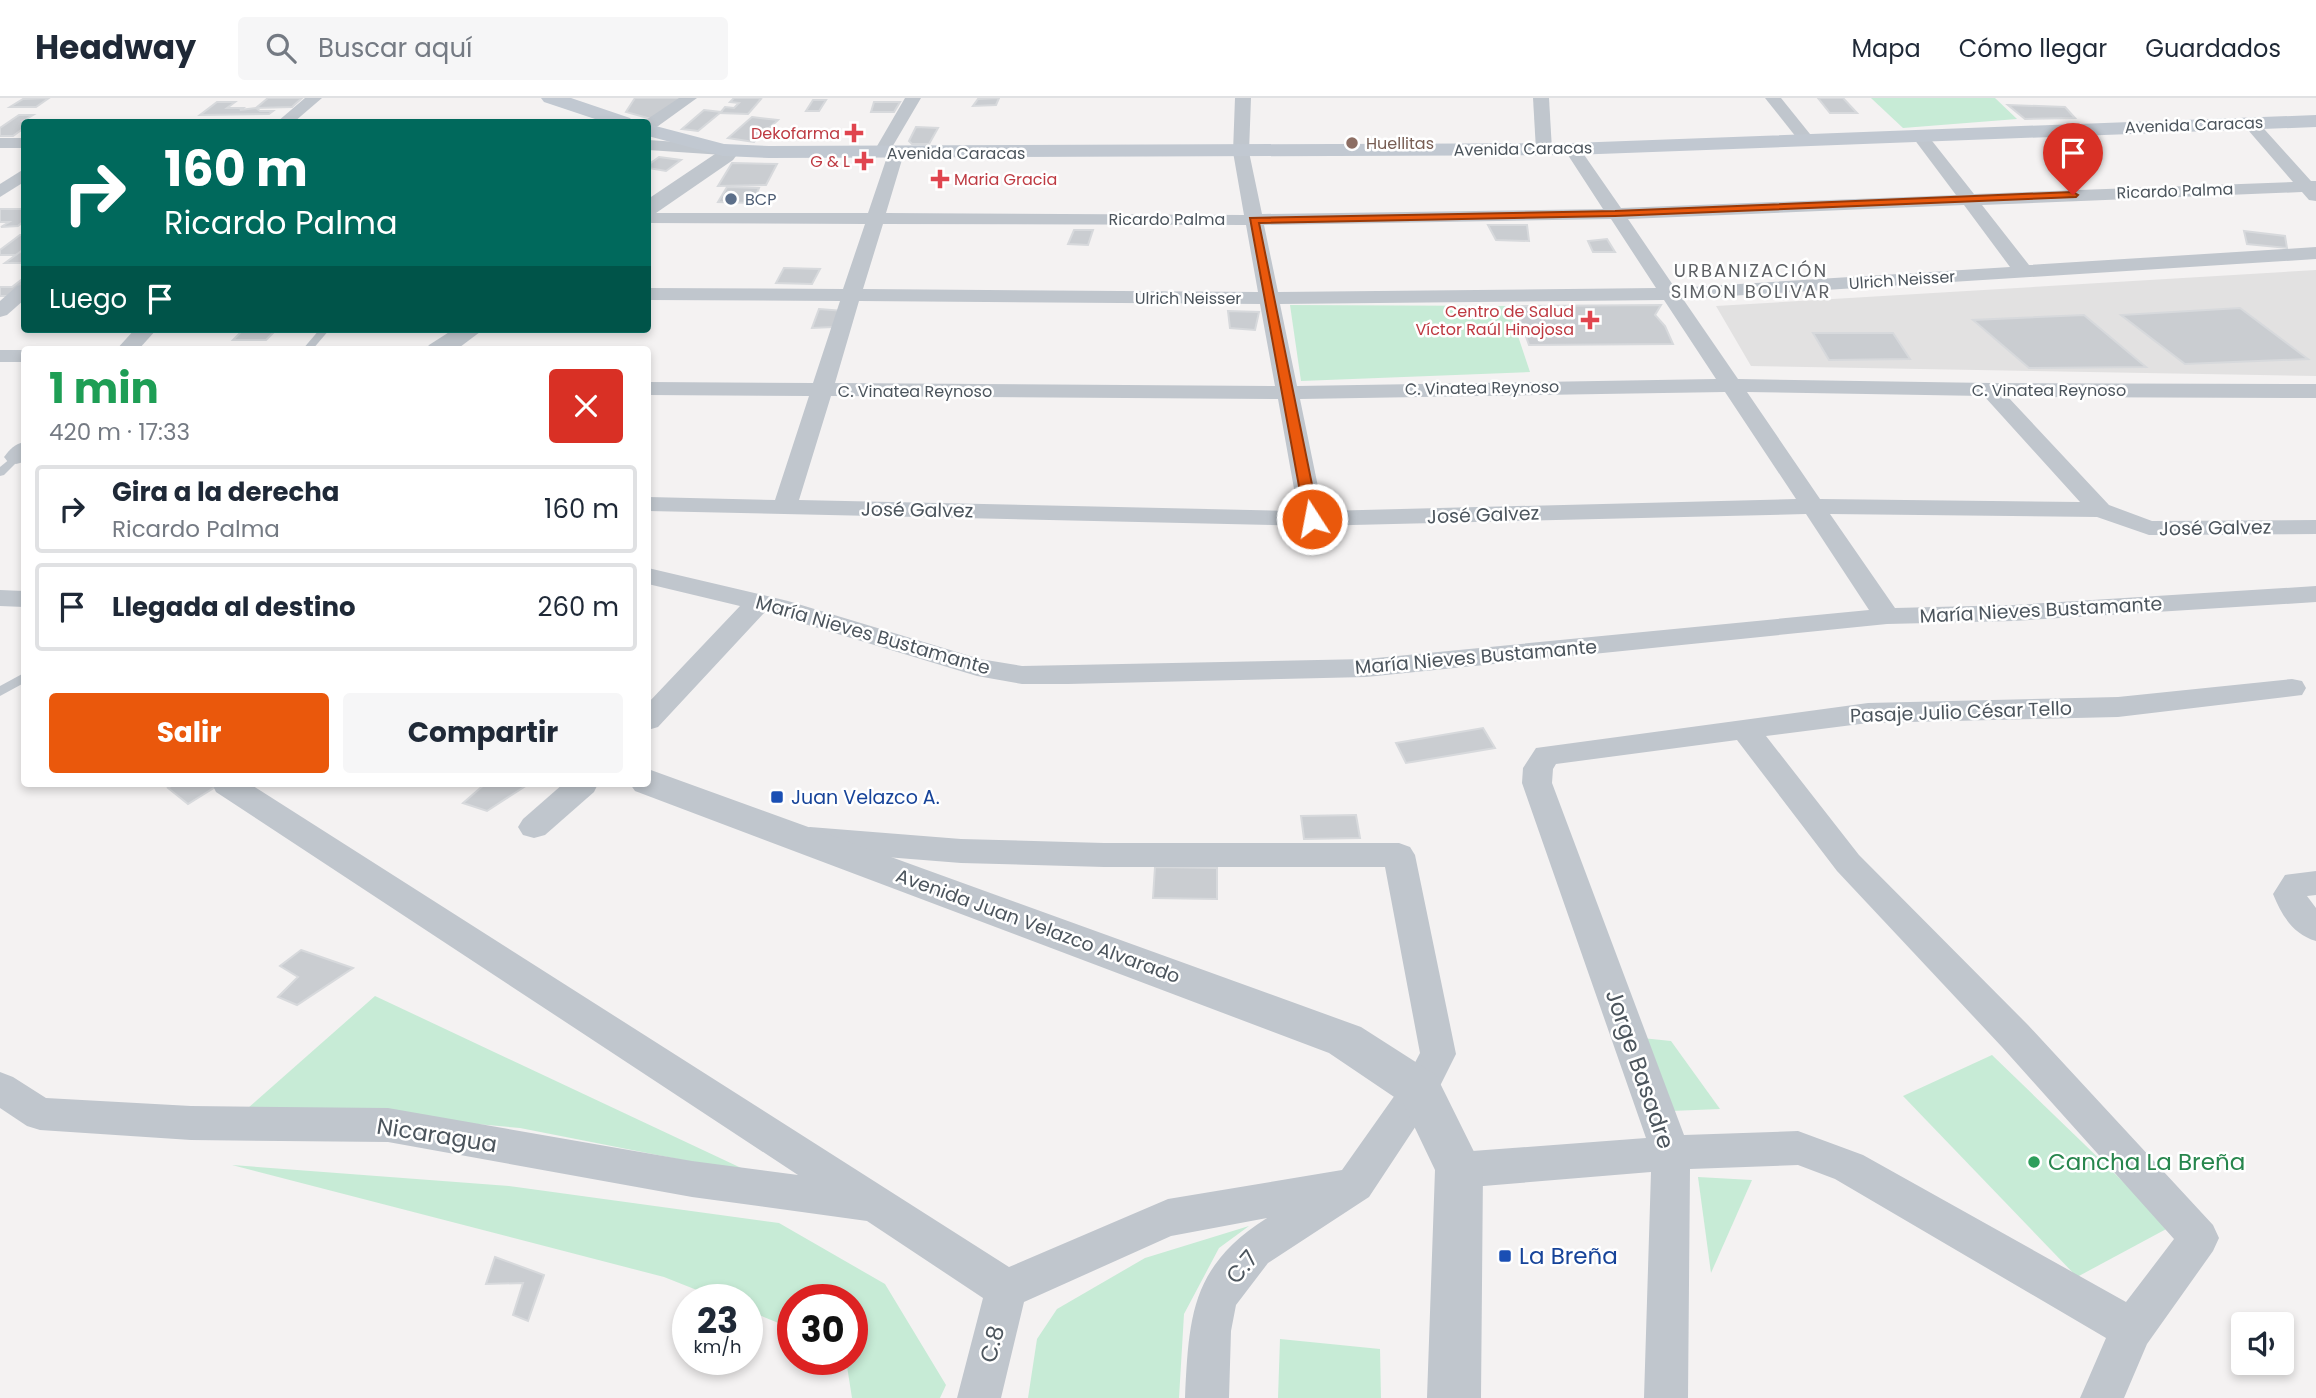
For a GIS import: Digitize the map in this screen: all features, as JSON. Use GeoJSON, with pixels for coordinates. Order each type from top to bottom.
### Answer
{"type":"FeatureCollection","features":[{"type":"Feature","properties":{"kind":"main road"},"geometry":{"type":"LineString","coordinates":[[551,98],[596,105],[618,119]]}},
{"type":"Feature","properties":{"kind":"main road","name":"Avenida Caracas"},"geometry":{"type":"LineString","coordinates":[[651,129],[723,150],[889,153],[1241,152],[1544,150],[2316,121]]}},
{"type":"Feature","properties":{"kind":"street"},"geometry":{"type":"LineString","coordinates":[[289,119],[314,98]]}},
{"type":"Feature","properties":{"kind":"street"},"geometry":{"type":"LineString","coordinates":[[651,126],[690,98]]}},
{"type":"Feature","properties":{"kind":"street"},"geometry":{"type":"LineString","coordinates":[[785,507],[876,219],[889,153],[913,98]]}},
{"type":"Feature","properties":{"kind":"street"},"geometry":{"type":"LineString","coordinates":[[1244,98],[1241,152],[1312,519]]}},
{"type":"Feature","properties":{"kind":"street"},"geometry":{"type":"LineString","coordinates":[[1541,98],[1544,150]]}},
{"type":"Feature","properties":{"kind":"street"},"geometry":{"type":"LineString","coordinates":[[1773,98],[1806,139]]}},
{"type":"Feature","properties":{"kind":"street"},"geometry":{"type":"LineString","coordinates":[[2250,123],[2313,190]]}},
{"type":"Feature","properties":{"kind":"street"},"geometry":{"type":"LineString","coordinates":[[1919,135],[2024,272]]}},
{"type":"Feature","properties":{"kind":"street"},"geometry":{"type":"LineString","coordinates":[[0,143],[21,143]]}},
{"type":"Feature","properties":{"kind":"street"},"geometry":{"type":"LineString","coordinates":[[651,145],[723,150],[726,156],[651,206]]}},
{"type":"Feature","properties":{"kind":"street"},"geometry":{"type":"LineString","coordinates":[[1572,149],[1887,616]]}},
{"type":"Feature","properties":{"kind":"street"},"geometry":{"type":"LineString","coordinates":[[4,199],[21,178]]}},
{"type":"Feature","properties":{"kind":"street","name":"Ricardo Palma"},"geometry":{"type":"LineString","coordinates":[[651,218],[1254,220],[1615,214],[1968,199],[2313,190]]}},
{"type":"Feature","properties":{"kind":"street","name":"Ulrich Neisser"},"geometry":{"type":"LineString","coordinates":[[651,294],[1269,298],[1670,295],[2316,253]]}},
{"type":"Feature","properties":{"kind":"street"},"geometry":{"type":"LineString","coordinates":[[0,311],[21,293]]}},
{"type":"Feature","properties":{"kind":"street"},"geometry":{"type":"LineString","coordinates":[[130,346],[143,333]]}},
{"type":"Feature","properties":{"kind":"street"},"geometry":{"type":"LineString","coordinates":[[444,346],[465,333]]}},
{"type":"Feature","properties":{"kind":"street"},"geometry":{"type":"LineString","coordinates":[[0,356],[21,356]]}},
{"type":"Feature","properties":{"kind":"street","name":"C. Vinatea Reynoso"},"geometry":{"type":"LineString","coordinates":[[651,388],[1287,393],[1731,385],[1990,390],[2316,391]]}},
{"type":"Feature","properties":{"kind":"street"},"geometry":{"type":"LineString","coordinates":[[1990,390],[2101,510]]}},
{"type":"Feature","properties":{"kind":"street","name":"José Galvez"},"geometry":{"type":"LineString","coordinates":[[651,504],[1312,519],[1813,506],[2101,510],[2149,528],[2316,527]]}},
{"type":"Feature","properties":{"kind":"street","name":"María Nieves Bustamante"},"geometry":{"type":"LineString","coordinates":[[651,577],[759,602],[977,667],[1022,675],[1366,668],[1887,616],[2013,613],[2316,594]]}},
{"type":"Feature","properties":{"kind":"street"},"geometry":{"type":"LineString","coordinates":[[0,598],[21,599]]}},
{"type":"Feature","properties":{"kind":"street"},"geometry":{"type":"LineString","coordinates":[[651,717],[759,602]]}},
{"type":"Feature","properties":{"kind":"street","name":"Pasaje Julio César Tello"},"geometry":{"type":"LineString","coordinates":[[1547,755],[1868,713],[2118,707],[2292,688]]}},
{"type":"Feature","properties":{"kind":"street"},"geometry":{"type":"LineString","coordinates":[[1745,730],[1848,863],[2015,1036],[2199,1238],[2132,1329],[2102,1398]]}},
{"type":"Feature","properties":{"kind":"street","name":"Jorge Basadre"},"geometry":{"type":"LineString","coordinates":[[1547,755],[1538,768],[1537,783],[1671,1153],[1666,1398]]}},
{"type":"Feature","properties":{"kind":"street","name":"Avenida Juan Velazco Alvarado"},"geometry":{"type":"LineString","coordinates":[[651,783],[1345,1040],[1420,1089]]}},
{"type":"Feature","properties":{"kind":"street"},"geometry":{"type":"LineString","coordinates":[[231,787],[1006,1289],[1168,1218],[1354,1185],[1420,1089],[1437,1054],[1399,855],[1104,855],[961,851],[799,838]]}},
{"type":"Feature","properties":{"kind":"street"},"geometry":{"type":"LineString","coordinates":[[534,827],[580,787]]}},
{"type":"Feature","properties":{"kind":"street"},"geometry":{"type":"LineString","coordinates":[[2303,888],[2297,910],[2316,928]]}},
{"type":"Feature","properties":{"kind":"street","name":"Nicaragua"},"geometry":{"type":"LineString","coordinates":[[0,1088],[40,1114],[191,1123],[388,1125],[692,1179],[876,1205]]}},
{"type":"Feature","properties":{"kind":"street"},"geometry":{"type":"LineString","coordinates":[[1420,1089],[1460,1170],[1454,1398]]}},
{"type":"Feature","properties":{"kind":"street"},"geometry":{"type":"LineString","coordinates":[[1460,1170],[1671,1153],[1798,1148],[1849,1167],[2132,1329]]}},
{"type":"Feature","properties":{"kind":"street","name":"C.7"},"geometry":{"type":"LineString","coordinates":[[1207,1398],[1210,1331],[1217,1297],[1254,1250],[1354,1185]]}},
{"type":"Feature","properties":{"kind":"street","name":"C.8"},"geometry":{"type":"LineString","coordinates":[[979,1398],[1006,1289]]}},
{"type":"Feature","properties":{"kind":"lane"},"geometry":{"type":"LineString","coordinates":[[0,692],[21,679]]}},
{"type":"Feature","properties":{"kind":"shaded area"},"geometry":{"type":"Polygon","coordinates":[[[2316,270],[2316,376],[1751,366],[1716,306],[2316,270]]]}},
{"type":"Feature","properties":{"kind":"green space"},"geometry":{"type":"Polygon","coordinates":[[[1871,98],[1995,98],[2017,119],[1903,128],[1871,98]]]}},
{"type":"Feature","properties":{"kind":"green space"},"geometry":{"type":"Polygon","coordinates":[[[1290,305],[1508,306],[1530,372],[1301,381],[1290,305]]]}},
{"type":"Feature","properties":{"kind":"green space"},"geometry":{"type":"Polygon","coordinates":[[[375,996],[754,1174],[520,1128],[387,1116],[239,1116],[375,996]]]}},
{"type":"Feature","properties":{"kind":"green space"},"geometry":{"type":"Polygon","coordinates":[[[1642,1038],[1671,1041],[1720,1109],[1671,1111],[1642,1038]]]}},
{"type":"Feature","properties":{"kind":"green space","name":"Cancha La Breña"},"geometry":{"type":"Polygon","coordinates":[[[1992,1055],[2170,1227],[2077,1277],[1903,1096],[1992,1055]]]}},
{"type":"Feature","properties":{"kind":"green space"},"geometry":{"type":"Polygon","coordinates":[[[232,1165],[509,1186],[779,1223],[885,1284],[946,1385],[940,1398],[852,1398],[848,1375],[868,1375],[868,1284],[777,1284],[777,1322],[763,1317],[763,1284],[682,1284],[664,1277],[232,1165]]]}},
{"type":"Feature","properties":{"kind":"green space"},"geometry":{"type":"Polygon","coordinates":[[[1698,1177],[1752,1180],[1711,1273],[1698,1177]]]}},
{"type":"Feature","properties":{"kind":"green space"},"geometry":{"type":"Polygon","coordinates":[[[1249,1226],[1219,1248],[1184,1314],[1179,1398],[1028,1398],[1037,1339],[1057,1309],[1145,1258],[1249,1226]]]}},
{"type":"Feature","properties":{"kind":"green space"},"geometry":{"type":"Polygon","coordinates":[[[1280,1339],[1380,1349],[1381,1398],[1278,1398],[1280,1339]]]}},
{"type":"Feature","properties":{"kind":"building"},"geometry":{"type":"Polygon","coordinates":[[[49,98],[36,107],[10,107],[23,99],[49,98]]]}},
{"type":"Feature","properties":{"kind":"building"},"geometry":{"type":"Polygon","coordinates":[[[268,98],[302,98],[292,107],[256,108],[268,98]]]}},
{"type":"Feature","properties":{"kind":"building"},"geometry":{"type":"Polygon","coordinates":[[[635,98],[682,98],[651,119],[626,112],[635,98]]]}},
{"type":"Feature","properties":{"kind":"building"},"geometry":{"type":"Polygon","coordinates":[[[734,98],[761,99],[748,114],[720,113],[725,107],[734,108],[739,103],[730,102],[734,98]]]}},
{"type":"Feature","properties":{"kind":"building"},"geometry":{"type":"Polygon","coordinates":[[[999,98],[996,105],[973,106],[978,99],[999,98]]]}},
{"type":"Feature","properties":{"kind":"building"},"geometry":{"type":"Polygon","coordinates":[[[1818,98],[1843,98],[1857,113],[1830,113],[1818,98]]]}},
{"type":"Feature","properties":{"kind":"building"},"geometry":{"type":"Polygon","coordinates":[[[813,100],[826,100],[819,111],[806,111],[813,100]]]}},
{"type":"Feature","properties":{"kind":"building"},"geometry":{"type":"Polygon","coordinates":[[[217,102],[235,102],[227,108],[273,111],[269,114],[200,115],[217,102]]]}},
{"type":"Feature","properties":{"kind":"building"},"geometry":{"type":"Polygon","coordinates":[[[874,102],[900,102],[894,112],[871,112],[874,102]]]}},
{"type":"Feature","properties":{"kind":"building"},"geometry":{"type":"Polygon","coordinates":[[[2008,105],[2065,107],[2075,118],[2025,119],[2008,105]]]}},
{"type":"Feature","properties":{"kind":"building"},"geometry":{"type":"Polygon","coordinates":[[[704,110],[721,112],[698,131],[682,129],[704,110]]]}},
{"type":"Feature","properties":{"kind":"building"},"geometry":{"type":"Polygon","coordinates":[[[19,115],[33,115],[21,119],[21,130],[13,136],[0,136],[0,128],[19,115]]]}},
{"type":"Feature","properties":{"kind":"building"},"geometry":{"type":"Polygon","coordinates":[[[752,117],[778,120],[754,142],[728,138],[752,117]]]}},
{"type":"Feature","properties":{"kind":"building"},"geometry":{"type":"Polygon","coordinates":[[[916,127],[938,128],[929,144],[912,144],[909,141],[916,127]]]}},
{"type":"Feature","properties":{"kind":"building"},"geometry":{"type":"Polygon","coordinates":[[[659,157],[681,160],[666,171],[651,168],[651,163],[659,157]]]}},
{"type":"Feature","properties":{"kind":"building"},"geometry":{"type":"Polygon","coordinates":[[[732,163],[777,164],[766,185],[718,186],[732,163]]]}},
{"type":"Feature","properties":{"kind":"building"},"geometry":{"type":"Polygon","coordinates":[[[727,187],[759,188],[753,203],[718,202],[727,187]]]}},
{"type":"Feature","properties":{"kind":"building"},"geometry":{"type":"Polygon","coordinates":[[[0,209],[21,209],[21,224],[18,226],[1,227],[9,222],[0,222],[0,209]]]}},
{"type":"Feature","properties":{"kind":"building"},"geometry":{"type":"Polygon","coordinates":[[[1488,225],[1527,225],[1529,241],[1496,240],[1488,225]]]}},
{"type":"Feature","properties":{"kind":"building"},"geometry":{"type":"Polygon","coordinates":[[[1074,230],[1093,230],[1088,245],[1068,244],[1074,230]]]}},
{"type":"Feature","properties":{"kind":"building"},"geometry":{"type":"Polygon","coordinates":[[[2244,231],[2285,236],[2287,248],[2247,244],[2244,231]]]}},
{"type":"Feature","properties":{"kind":"building"},"geometry":{"type":"Polygon","coordinates":[[[21,235],[21,252],[17,255],[0,255],[0,250],[21,235]]]}},
{"type":"Feature","properties":{"kind":"building"},"geometry":{"type":"Polygon","coordinates":[[[1607,239],[1615,252],[1593,252],[1588,241],[1607,239]]]}},
{"type":"Feature","properties":{"kind":"building"},"geometry":{"type":"Polygon","coordinates":[[[21,251],[21,263],[5,263],[21,251]]]}},
{"type":"Feature","properties":{"kind":"building"},"geometry":{"type":"Polygon","coordinates":[[[784,268],[820,269],[812,284],[776,283],[784,268]]]}},
{"type":"Feature","properties":{"kind":"building"},"geometry":{"type":"Polygon","coordinates":[[[21,280],[21,287],[10,296],[0,296],[0,287],[12,287],[21,280]]]}},
{"type":"Feature","properties":{"kind":"building","name":"Centro de Salud Víctor Raúl Hinojosa"},"geometry":{"type":"Polygon","coordinates":[[[1661,305],[1655,315],[1665,326],[1673,344],[1529,345],[1515,306],[1661,305]]]}},
{"type":"Feature","properties":{"kind":"building"},"geometry":{"type":"Polygon","coordinates":[[[2240,308],[2308,359],[2185,364],[2121,315],[2240,308]]]}},
{"type":"Feature","properties":{"kind":"building"},"geometry":{"type":"Polygon","coordinates":[[[819,309],[845,311],[833,327],[812,328],[819,309]]]}},
{"type":"Feature","properties":{"kind":"building"},"geometry":{"type":"Polygon","coordinates":[[[1228,311],[1259,312],[1255,330],[1230,328],[1228,311]]]}},
{"type":"Feature","properties":{"kind":"building"},"geometry":{"type":"Polygon","coordinates":[[[2084,315],[2146,367],[2029,368],[1973,320],[2084,315]]]}},
{"type":"Feature","properties":{"kind":"building"},"geometry":{"type":"Polygon","coordinates":[[[240,333],[273,333],[266,340],[233,340],[240,333]]]}},
{"type":"Feature","properties":{"kind":"building"},"geometry":{"type":"Polygon","coordinates":[[[1813,333],[1893,333],[1910,359],[1829,360],[1813,333]]]}},
{"type":"Feature","properties":{"kind":"building"},"geometry":{"type":"Polygon","coordinates":[[[1483,728],[1495,748],[1406,763],[1396,743],[1483,728]]]}},
{"type":"Feature","properties":{"kind":"building"},"geometry":{"type":"Polygon","coordinates":[[[170,787],[215,787],[188,804],[170,787]]]}},
{"type":"Feature","properties":{"kind":"building"},"geometry":{"type":"Polygon","coordinates":[[[482,787],[524,787],[487,811],[463,803],[482,787]]]}},
{"type":"Feature","properties":{"kind":"building"},"geometry":{"type":"Polygon","coordinates":[[[1356,815],[1360,838],[1304,839],[1301,816],[1356,815]]]}},
{"type":"Feature","properties":{"kind":"building"},"geometry":{"type":"Polygon","coordinates":[[[1155,867],[1217,868],[1217,899],[1153,898],[1155,867]]]}},
{"type":"Feature","properties":{"kind":"building"},"geometry":{"type":"Polygon","coordinates":[[[301,950],[353,968],[297,1005],[278,997],[298,977],[280,966],[301,950]]]}},
{"type":"Feature","properties":{"kind":"building"},"geometry":{"type":"Polygon","coordinates":[[[495,1257],[544,1275],[528,1321],[513,1315],[523,1283],[486,1284],[495,1257]]]}},
{"type":"Feature","properties":{"kind":"place","name":"Dekofarma"},"geometry":{"type":"Point","coordinates":[854,133]}},
{"type":"Feature","properties":{"kind":"place","name":"Huellitas"},"geometry":{"type":"Point","coordinates":[1352,143]}},
{"type":"Feature","properties":{"kind":"place","name":"G & L"},"geometry":{"type":"Point","coordinates":[864,161]}},
{"type":"Feature","properties":{"kind":"place","name":"Maria Gracia"},"geometry":{"type":"Point","coordinates":[940,179]}},
{"type":"Feature","properties":{"kind":"place","name":"BCP"},"geometry":{"type":"Point","coordinates":[731,199]}},
{"type":"Feature","properties":{"kind":"place","name":"Centro de Salud Víctor Raúl Hinojosa"},"geometry":{"type":"Point","coordinates":[1590,320]}},
{"type":"Feature","properties":{"kind":"place","name":"Juan Velazco A."},"geometry":{"type":"Point","coordinates":[777,797]}},
{"type":"Feature","properties":{"kind":"place","name":"Cancha La Breña"},"geometry":{"type":"Point","coordinates":[2034,1162]}},
{"type":"Feature","properties":{"kind":"place","name":"La Breña"},"geometry":{"type":"Point","coordinates":[1505,1256]}},
{"type":"Feature","properties":{"kind":"district","name":"URBANIZACIÓN SIMON BOLIVAR"},"geometry":{"type":"Point","coordinates":[1751,280]}},
{"type":"Feature","properties":{"kind":"route"},"geometry":{"type":"LineString","coordinates":[[1312,519],[1254,220],[1615,214],[2073,195]]}}]}
